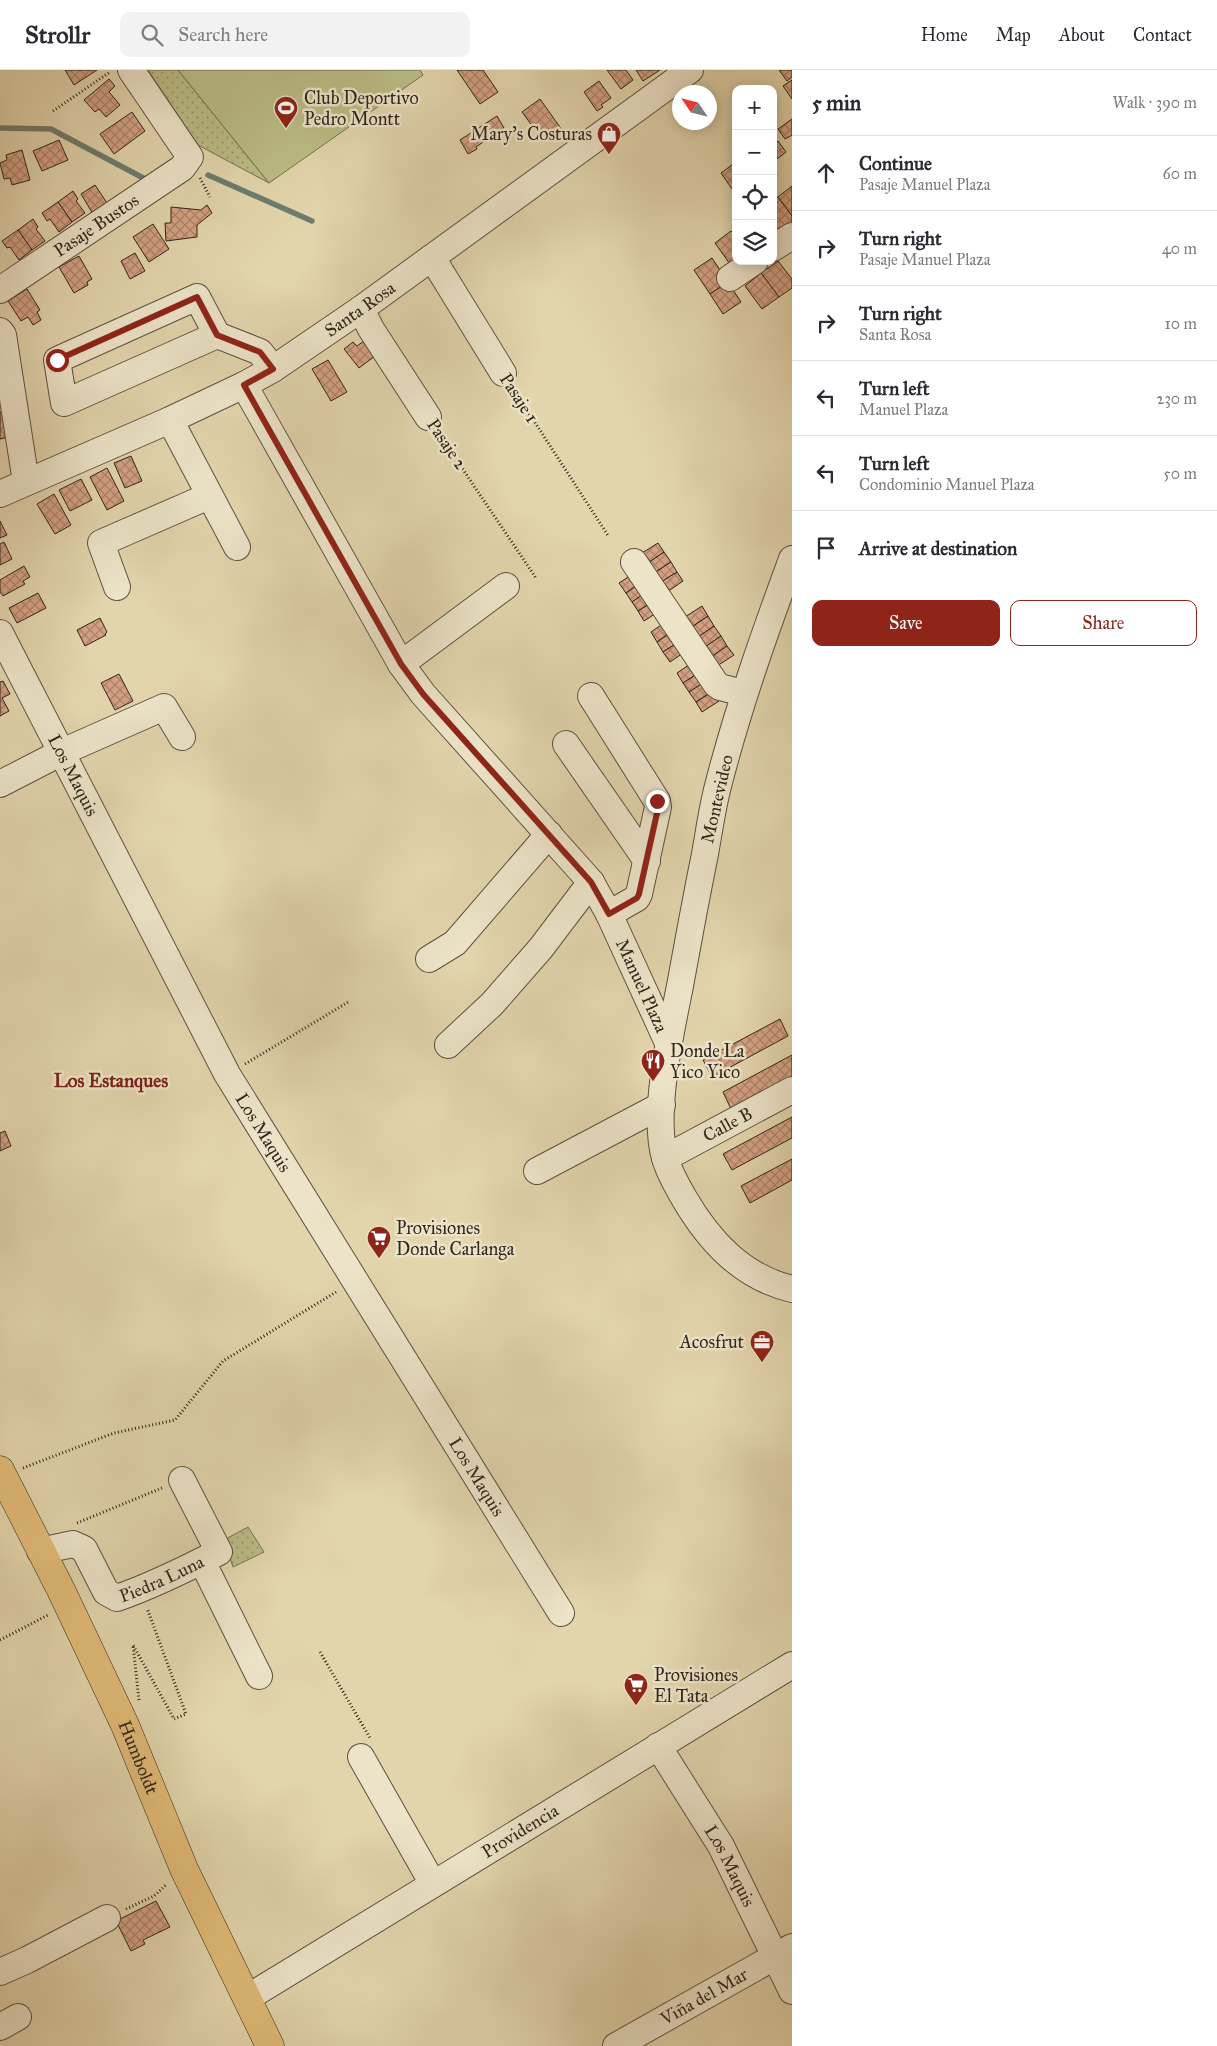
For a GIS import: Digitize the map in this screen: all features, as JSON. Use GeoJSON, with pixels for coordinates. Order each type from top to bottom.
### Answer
{"type":"FeatureCollection","features":[{"type":"Feature","properties":{"kind":"main road","name":"Humboldt"},"geometry":{"type":"LineString","coordinates":[[1,1473],[61,1590],[125,1725],[184,1869],[270,2046]]}},
{"type":"Feature","properties":{"kind":"street","name":"Pasaje Bustos"},"geometry":{"type":"LineString","coordinates":[[0,290],[182,168],[190,157],[131,70]]}},
{"type":"Feature","properties":{"kind":"street","name":"Santa Rosa"},"geometry":{"type":"LineString","coordinates":[[0,494],[170,420],[273,369],[360,309],[690,70]]}},
{"type":"Feature","properties":{"kind":"street"},"geometry":{"type":"LineString","coordinates":[[777,245],[792,236]]}},
{"type":"Feature","properties":{"kind":"street","name":"Pasaje 1"},"geometry":{"type":"LineString","coordinates":[[431,258],[503,373]]}},
{"type":"Feature","properties":{"kind":"street"},"geometry":{"type":"LineString","coordinates":[[730,278],[748,265]]}},
{"type":"Feature","properties":{"kind":"street"},"geometry":{"type":"LineString","coordinates":[[217,335],[66,414],[57,360],[197,297],[217,335],[260,352],[273,369]]}},
{"type":"Feature","properties":{"kind":"street","name":"Pasaje 2"},"geometry":{"type":"LineString","coordinates":[[360,309],[428,416]]}},
{"type":"Feature","properties":{"kind":"street"},"geometry":{"type":"LineString","coordinates":[[0,331],[26,482]]}},
{"type":"Feature","properties":{"kind":"street","name":"Manuel Plaza"},"geometry":{"type":"LineString","coordinates":[[244,385],[401,664],[423,694],[591,882],[609,914],[669,1045],[663,1097],[662,1132],[664,1158],[698,1223],[720,1248],[744,1269],[776,1285],[792,1289]]}},
{"type":"Feature","properties":{"kind":"street"},"geometry":{"type":"LineString","coordinates":[[170,420],[237,547]]}},
{"type":"Feature","properties":{"kind":"street"},"geometry":{"type":"LineString","coordinates":[[117,587],[101,543],[209,496]]}},
{"type":"Feature","properties":{"kind":"street","name":"Montevideo"},"geometry":{"type":"LineString","coordinates":[[669,1045],[717,789],[743,694],[792,559]]}},
{"type":"Feature","properties":{"kind":"street"},"geometry":{"type":"LineString","coordinates":[[634,562],[716,684],[743,694]]}},
{"type":"Feature","properties":{"kind":"street"},"geometry":{"type":"LineString","coordinates":[[401,664],[506,586]]}},
{"type":"Feature","properties":{"kind":"street","name":"Los Maquis"},"geometry":{"type":"LineString","coordinates":[[0,633],[227,1074],[561,1613]]}},
{"type":"Feature","properties":{"kind":"street"},"geometry":{"type":"LineString","coordinates":[[591,696],[657,801],[657,813],[637,898],[609,914]]}},
{"type":"Feature","properties":{"kind":"street"},"geometry":{"type":"LineString","coordinates":[[0,784],[62,752],[164,706],[182,737]]}},
{"type":"Feature","properties":{"kind":"street"},"geometry":{"type":"LineString","coordinates":[[566,744],[647,861]]}},
{"type":"Feature","properties":{"kind":"street"},"geometry":{"type":"LineString","coordinates":[[429,959],[455,943],[549,834]]}},
{"type":"Feature","properties":{"kind":"street"},"geometry":{"type":"LineString","coordinates":[[448,1045],[492,1004],[541,948],[591,882]]}},
{"type":"Feature","properties":{"kind":"street","name":"Calle B"},"geometry":{"type":"LineString","coordinates":[[664,1158],[792,1090]]}},
{"type":"Feature","properties":{"kind":"street"},"geometry":{"type":"LineString","coordinates":[[584,1131],[663,1097]]}},
{"type":"Feature","properties":{"kind":"street"},"geometry":{"type":"LineString","coordinates":[[536,1171],[663,1097]]}},
{"type":"Feature","properties":{"kind":"street"},"geometry":{"type":"LineString","coordinates":[[182,1480],[258,1676]]}},
{"type":"Feature","properties":{"kind":"street","name":"Piedra Luna"},"geometry":{"type":"LineString","coordinates":[[40,1551],[73,1544],[84,1548],[106,1592],[116,1598],[141,1590],[211,1556]]}},
{"type":"Feature","properties":{"kind":"street","name":"Providencia"},"geometry":{"type":"LineString","coordinates":[[248,1998],[792,1665]]}},
{"type":"Feature","properties":{"kind":"street","name":"Los Maquis"},"geometry":{"type":"LineString","coordinates":[[658,1746],[721,1846],[783,1952],[792,1991]]}},
{"type":"Feature","properties":{"kind":"street"},"geometry":{"type":"LineString","coordinates":[[361,1756],[433,1884]]}},
{"type":"Feature","properties":{"kind":"street"},"geometry":{"type":"LineString","coordinates":[[0,1972],[108,1918]]}},
{"type":"Feature","properties":{"kind":"street","name":"Viña del Mar"},"geometry":{"type":"LineString","coordinates":[[616,2046],[783,1952]]}},
{"type":"Feature","properties":{"kind":"path"},"geometry":{"type":"LineString","coordinates":[[53,111],[112,70]]}},
{"type":"Feature","properties":{"kind":"path","name":"Pasaje 1"},"geometry":{"type":"LineString","coordinates":[[503,373],[609,537]]}},
{"type":"Feature","properties":{"kind":"path","name":"Pasaje 2"},"geometry":{"type":"LineString","coordinates":[[428,416],[536,578]]}},
{"type":"Feature","properties":{"kind":"path"},"geometry":{"type":"LineString","coordinates":[[227,1074],[350,1001]]}},
{"type":"Feature","properties":{"kind":"path"},"geometry":{"type":"LineString","coordinates":[[1,1473],[114,1434],[175,1420],[223,1361],[356,1280]]}},
{"type":"Feature","properties":{"kind":"path"},"geometry":{"type":"LineString","coordinates":[[76,1524],[182,1480]]}},
{"type":"Feature","properties":{"kind":"path"},"geometry":{"type":"LineString","coordinates":[[125,1725],[141,1717],[133,1645],[174,1719],[186,1714],[141,1590]]}},
{"type":"Feature","properties":{"kind":"path"},"geometry":{"type":"LineString","coordinates":[[0,1640],[53,1612]]}},
{"type":"Feature","properties":{"kind":"path"},"geometry":{"type":"LineString","coordinates":[[320,1652],[376,1747],[361,1756]]}},
{"type":"Feature","properties":{"kind":"path"},"geometry":{"type":"LineString","coordinates":[[108,1918],[154,1896],[184,1869]]}},
{"type":"Feature","properties":{"kind":"green space"},"geometry":{"type":"Polygon","coordinates":[[[148,70],[178,70],[269,183],[198,145],[148,70]]]}},
{"type":"Feature","properties":{"kind":"green space","name":"Club Deportivo Pedro Montt"},"geometry":{"type":"Polygon","coordinates":[[[178,70],[420,70],[423,75],[269,183],[178,70]]]}},
{"type":"Feature","properties":{"kind":"green space"},"geometry":{"type":"Polygon","coordinates":[[[248,1527],[264,1552],[233,1567],[224,1540],[248,1527]]]}},
{"type":"Feature","properties":{"kind":"building"},"geometry":{"type":"Polygon","coordinates":[[[65,70],[97,70],[74,85],[65,70]]]}},
{"type":"Feature","properties":{"kind":"building"},"geometry":{"type":"Polygon","coordinates":[[[457,70],[483,70],[498,92],[480,104],[457,70]]]}},
{"type":"Feature","properties":{"kind":"building"},"geometry":{"type":"Polygon","coordinates":[[[607,70],[626,70],[633,80],[621,89],[607,70]]]}},
{"type":"Feature","properties":{"kind":"building"},"geometry":{"type":"Polygon","coordinates":[[[636,70],[660,70],[643,81],[636,70]]]}},
{"type":"Feature","properties":{"kind":"building"},"geometry":{"type":"Polygon","coordinates":[[[779,70],[792,70],[792,77],[787,81],[779,70]]]}},
{"type":"Feature","properties":{"kind":"building"},"geometry":{"type":"Polygon","coordinates":[[[109,79],[115,86],[109,92],[120,105],[106,117],[99,109],[95,112],[84,100],[109,79]]]}},
{"type":"Feature","properties":{"kind":"building"},"geometry":{"type":"Polygon","coordinates":[[[792,80],[792,99],[783,86],[792,80]]]}},
{"type":"Feature","properties":{"kind":"building"},"geometry":{"type":"Polygon","coordinates":[[[599,81],[611,98],[601,105],[603,107],[597,111],[584,92],[599,81]]]}},
{"type":"Feature","properties":{"kind":"building"},"geometry":{"type":"Polygon","coordinates":[[[540,99],[562,130],[544,142],[522,112],[540,99]]]}},
{"type":"Feature","properties":{"kind":"building"},"geometry":{"type":"Polygon","coordinates":[[[132,112],[145,131],[114,154],[100,134],[132,112]]]}},
{"type":"Feature","properties":{"kind":"building"},"geometry":{"type":"Polygon","coordinates":[[[497,116],[504,128],[468,154],[460,140],[497,116]]]}},
{"type":"Feature","properties":{"kind":"building"},"geometry":{"type":"Polygon","coordinates":[[[792,119],[792,135],[785,139],[778,129],[792,119]]]}},
{"type":"Feature","properties":{"kind":"building"},"geometry":{"type":"Polygon","coordinates":[[[59,140],[68,160],[42,171],[33,151],[59,140]]]}},
{"type":"Feature","properties":{"kind":"building"},"geometry":{"type":"Polygon","coordinates":[[[777,142],[786,152],[777,159],[777,142]]]}},
{"type":"Feature","properties":{"kind":"building"},"geometry":{"type":"Polygon","coordinates":[[[22,150],[30,180],[12,185],[10,178],[4,179],[0,163],[7,160],[6,155],[22,150]]]}},
{"type":"Feature","properties":{"kind":"building"},"geometry":{"type":"Polygon","coordinates":[[[732,165],[732,189],[721,173],[732,165]]]}},
{"type":"Feature","properties":{"kind":"building"},"geometry":{"type":"Polygon","coordinates":[[[95,185],[111,209],[96,219],[81,194],[95,185]]]}},
{"type":"Feature","properties":{"kind":"building"},"geometry":{"type":"Polygon","coordinates":[[[792,186],[792,216],[778,197],[792,186]]]}},
{"type":"Feature","properties":{"kind":"building"},"geometry":{"type":"Polygon","coordinates":[[[73,191],[78,199],[76,201],[85,213],[72,222],[58,202],[73,191]]]}},
{"type":"Feature","properties":{"kind":"building"},"geometry":{"type":"Polygon","coordinates":[[[777,198],[792,216],[792,223],[778,233],[777,232],[777,198]]]}},
{"type":"Feature","properties":{"kind":"building"},"geometry":{"type":"Polygon","coordinates":[[[58,202],[72,222],[59,232],[50,219],[47,221],[42,213],[58,202]]]}},
{"type":"Feature","properties":{"kind":"building"},"geometry":{"type":"Polygon","coordinates":[[[207,205],[212,213],[197,225],[197,237],[166,241],[165,223],[171,223],[171,207],[201,210],[207,205]]]}},
{"type":"Feature","properties":{"kind":"building"},"geometry":{"type":"Polygon","coordinates":[[[33,219],[38,227],[36,229],[45,241],[32,250],[18,230],[33,219]]]}},
{"type":"Feature","properties":{"kind":"building"},"geometry":{"type":"Polygon","coordinates":[[[153,224],[169,249],[149,262],[133,237],[153,224]]]}},
{"type":"Feature","properties":{"kind":"building"},"geometry":{"type":"Polygon","coordinates":[[[18,230],[32,250],[19,260],[10,247],[7,248],[2,241],[18,230]]]}},
{"type":"Feature","properties":{"kind":"building"},"geometry":{"type":"Polygon","coordinates":[[[732,232],[732,267],[715,243],[732,232]]]}},
{"type":"Feature","properties":{"kind":"building"},"geometry":{"type":"Polygon","coordinates":[[[135,253],[145,271],[130,279],[121,261],[135,253]]]}},
{"type":"Feature","properties":{"kind":"building"},"geometry":{"type":"Polygon","coordinates":[[[79,256],[92,279],[87,282],[88,285],[74,293],[59,267],[79,256]]]}},
{"type":"Feature","properties":{"kind":"building"},"geometry":{"type":"Polygon","coordinates":[[[712,258],[728,282],[710,294],[694,270],[712,258]]]}},
{"type":"Feature","properties":{"kind":"building"},"geometry":{"type":"Polygon","coordinates":[[[777,262],[792,279],[792,288],[779,297],[761,273],[772,265],[777,265],[777,262]]]}},
{"type":"Feature","properties":{"kind":"building"},"geometry":{"type":"Polygon","coordinates":[[[761,273],[779,297],[762,309],[745,286],[761,273]]]}},
{"type":"Feature","properties":{"kind":"building"},"geometry":{"type":"Polygon","coordinates":[[[728,282],[741,302],[723,314],[710,294],[728,282]]]}},
{"type":"Feature","properties":{"kind":"building"},"geometry":{"type":"Polygon","coordinates":[[[27,289],[40,310],[37,312],[41,320],[33,325],[28,317],[21,321],[8,301],[27,289]]]}},
{"type":"Feature","properties":{"kind":"building"},"geometry":{"type":"Polygon","coordinates":[[[364,341],[375,356],[359,368],[344,349],[353,342],[357,346],[364,341]]]}},
{"type":"Feature","properties":{"kind":"building"},"geometry":{"type":"Polygon","coordinates":[[[328,360],[347,392],[331,401],[312,369],[328,360]]]}},
{"type":"Feature","properties":{"kind":"building"},"geometry":{"type":"Polygon","coordinates":[[[0,412],[2,412],[9,437],[0,439],[0,412]]]}},
{"type":"Feature","properties":{"kind":"building"},"geometry":{"type":"Polygon","coordinates":[[[131,456],[142,481],[125,488],[114,463],[131,456]]]}},
{"type":"Feature","properties":{"kind":"building"},"geometry":{"type":"Polygon","coordinates":[[[107,468],[124,501],[107,510],[90,477],[107,468]]]}},
{"type":"Feature","properties":{"kind":"building"},"geometry":{"type":"Polygon","coordinates":[[[81,479],[92,500],[70,511],[59,490],[81,479]]]}},
{"type":"Feature","properties":{"kind":"building"},"geometry":{"type":"Polygon","coordinates":[[[54,494],[71,525],[55,534],[37,504],[54,494]]]}},
{"type":"Feature","properties":{"kind":"building"},"geometry":{"type":"Polygon","coordinates":[[[0,521],[7,535],[0,538],[0,521]]]}},
{"type":"Feature","properties":{"kind":"building"},"geometry":{"type":"Polygon","coordinates":[[[4,542],[12,559],[0,565],[0,544],[4,542]]]}},
{"type":"Feature","properties":{"kind":"building"},"geometry":{"type":"Polygon","coordinates":[[[658,543],[664,552],[648,563],[642,553],[658,543]]]}},
{"type":"Feature","properties":{"kind":"building"},"geometry":{"type":"Polygon","coordinates":[[[664,552],[671,562],[654,573],[648,563],[664,552]]]}},
{"type":"Feature","properties":{"kind":"building"},"geometry":{"type":"Polygon","coordinates":[[[671,562],[677,572],[661,582],[654,573],[671,562]]]}},
{"type":"Feature","properties":{"kind":"building"},"geometry":{"type":"Polygon","coordinates":[[[24,566],[30,577],[23,581],[25,584],[3,596],[0,592],[0,580],[24,566]]]}},
{"type":"Feature","properties":{"kind":"building"},"geometry":{"type":"Polygon","coordinates":[[[636,572],[642,582],[626,593],[619,583],[636,572]]]}},
{"type":"Feature","properties":{"kind":"building"},"geometry":{"type":"Polygon","coordinates":[[[677,572],[683,581],[667,592],[661,582],[677,572]]]}},
{"type":"Feature","properties":{"kind":"building"},"geometry":{"type":"Polygon","coordinates":[[[642,582],[648,591],[632,602],[626,593],[642,582]]]}},
{"type":"Feature","properties":{"kind":"building"},"geometry":{"type":"Polygon","coordinates":[[[648,591],[654,601],[638,611],[632,602],[648,591]]]}},
{"type":"Feature","properties":{"kind":"building"},"geometry":{"type":"Polygon","coordinates":[[[38,593],[46,608],[17,623],[9,608],[38,593]]]}},
{"type":"Feature","properties":{"kind":"building"},"geometry":{"type":"Polygon","coordinates":[[[654,601],[661,610],[644,621],[638,611],[654,601]]]}},
{"type":"Feature","properties":{"kind":"building"},"geometry":{"type":"Polygon","coordinates":[[[702,606],[708,616],[692,627],[685,617],[702,606]]]}},
{"type":"Feature","properties":{"kind":"building"},"geometry":{"type":"Polygon","coordinates":[[[708,616],[714,626],[698,637],[692,627],[708,616]]]}},
{"type":"Feature","properties":{"kind":"building"},"geometry":{"type":"Polygon","coordinates":[[[100,618],[107,632],[106,635],[85,646],[77,630],[100,618]]]}},
{"type":"Feature","properties":{"kind":"building"},"geometry":{"type":"Polygon","coordinates":[[[667,621],[673,631],[657,642],[651,632],[667,621]]]}},
{"type":"Feature","properties":{"kind":"building"},"geometry":{"type":"Polygon","coordinates":[[[714,626],[721,636],[705,647],[698,637],[714,626]]]}},
{"type":"Feature","properties":{"kind":"building"},"geometry":{"type":"Polygon","coordinates":[[[673,631],[680,641],[663,652],[657,642],[673,631]]]}},
{"type":"Feature","properties":{"kind":"building"},"geometry":{"type":"Polygon","coordinates":[[[721,636],[727,646],[711,657],[705,647],[721,636]]]}},
{"type":"Feature","properties":{"kind":"building"},"geometry":{"type":"Polygon","coordinates":[[[680,641],[686,651],[670,662],[663,652],[680,641]]]}},
{"type":"Feature","properties":{"kind":"building"},"geometry":{"type":"Polygon","coordinates":[[[727,646],[734,655],[717,666],[711,657],[727,646]]]}},
{"type":"Feature","properties":{"kind":"building"},"geometry":{"type":"Polygon","coordinates":[[[693,662],[700,672],[683,683],[677,673],[693,662]]]}},
{"type":"Feature","properties":{"kind":"building"},"geometry":{"type":"Polygon","coordinates":[[[700,672],[706,681],[689,692],[683,683],[700,672]]]}},
{"type":"Feature","properties":{"kind":"building"},"geometry":{"type":"Polygon","coordinates":[[[119,674],[133,701],[115,710],[101,683],[119,674]]]}},
{"type":"Feature","properties":{"kind":"building"},"geometry":{"type":"Polygon","coordinates":[[[3,681],[10,694],[2,698],[9,711],[0,716],[0,682],[3,681]]]}},
{"type":"Feature","properties":{"kind":"building"},"geometry":{"type":"Polygon","coordinates":[[[706,681],[712,692],[696,702],[689,692],[706,681]]]}},
{"type":"Feature","properties":{"kind":"building"},"geometry":{"type":"Polygon","coordinates":[[[712,692],[719,701],[702,712],[696,702],[712,692]]]}},
{"type":"Feature","properties":{"kind":"building"},"geometry":{"type":"Polygon","coordinates":[[[780,1019],[788,1036],[712,1077],[703,1060],[780,1019]]]}},
{"type":"Feature","properties":{"kind":"building"},"geometry":{"type":"Polygon","coordinates":[[[792,1055],[792,1076],[731,1109],[723,1092],[792,1055]]]}},
{"type":"Feature","properties":{"kind":"building"},"geometry":{"type":"Polygon","coordinates":[[[792,1117],[792,1138],[732,1170],[723,1154],[792,1117]]]}},
{"type":"Feature","properties":{"kind":"building"},"geometry":{"type":"Polygon","coordinates":[[[5,1131],[11,1146],[0,1151],[0,1133],[5,1131]]]}},
{"type":"Feature","properties":{"kind":"building"},"geometry":{"type":"Polygon","coordinates":[[[792,1159],[792,1180],[750,1203],[741,1186],[792,1159]]]}},
{"type":"Feature","properties":{"kind":"building"},"geometry":{"type":"Polygon","coordinates":[[[156,1901],[170,1927],[143,1940],[145,1944],[131,1951],[116,1921],[156,1901]]]}},
{"type":"Feature","properties":{"kind":"waterway"},"geometry":{"type":"LineString","coordinates":[[0,128],[51,129],[147,180]]}},
{"type":"Feature","properties":{"kind":"waterway"},"geometry":{"type":"LineString","coordinates":[[208,175],[312,221]]}},
{"type":"Feature","properties":{"kind":"place","name":"Club Deportivo Pedro Montt"},"geometry":{"type":"Point","coordinates":[286,129]}},
{"type":"Feature","properties":{"kind":"place","name":"Mary's Costuras"},"geometry":{"type":"Point","coordinates":[609,155]}},
{"type":"Feature","properties":{"kind":"place","name":"Donde La Yico Yico"},"geometry":{"type":"Point","coordinates":[653,1082]}},
{"type":"Feature","properties":{"kind":"place","name":"Provisiones Donde Carlanga"},"geometry":{"type":"Point","coordinates":[379,1259]}},
{"type":"Feature","properties":{"kind":"place","name":"Acosfrut"},"geometry":{"type":"Point","coordinates":[762,1363]}},
{"type":"Feature","properties":{"kind":"place","name":"Provisiones El Tata"},"geometry":{"type":"Point","coordinates":[636,1706]}},
{"type":"Feature","properties":{"kind":"district","name":"Los Estanques"},"geometry":{"type":"Point","coordinates":[111,1080]}},
{"type":"Feature","properties":{"kind":"route"},"geometry":{"type":"LineString","coordinates":[[57,360],[197,297],[217,335],[260,352],[273,369],[244,385],[401,664],[423,694],[591,882],[609,914],[637,898],[639,894],[657,813],[657,801]]}}]}
